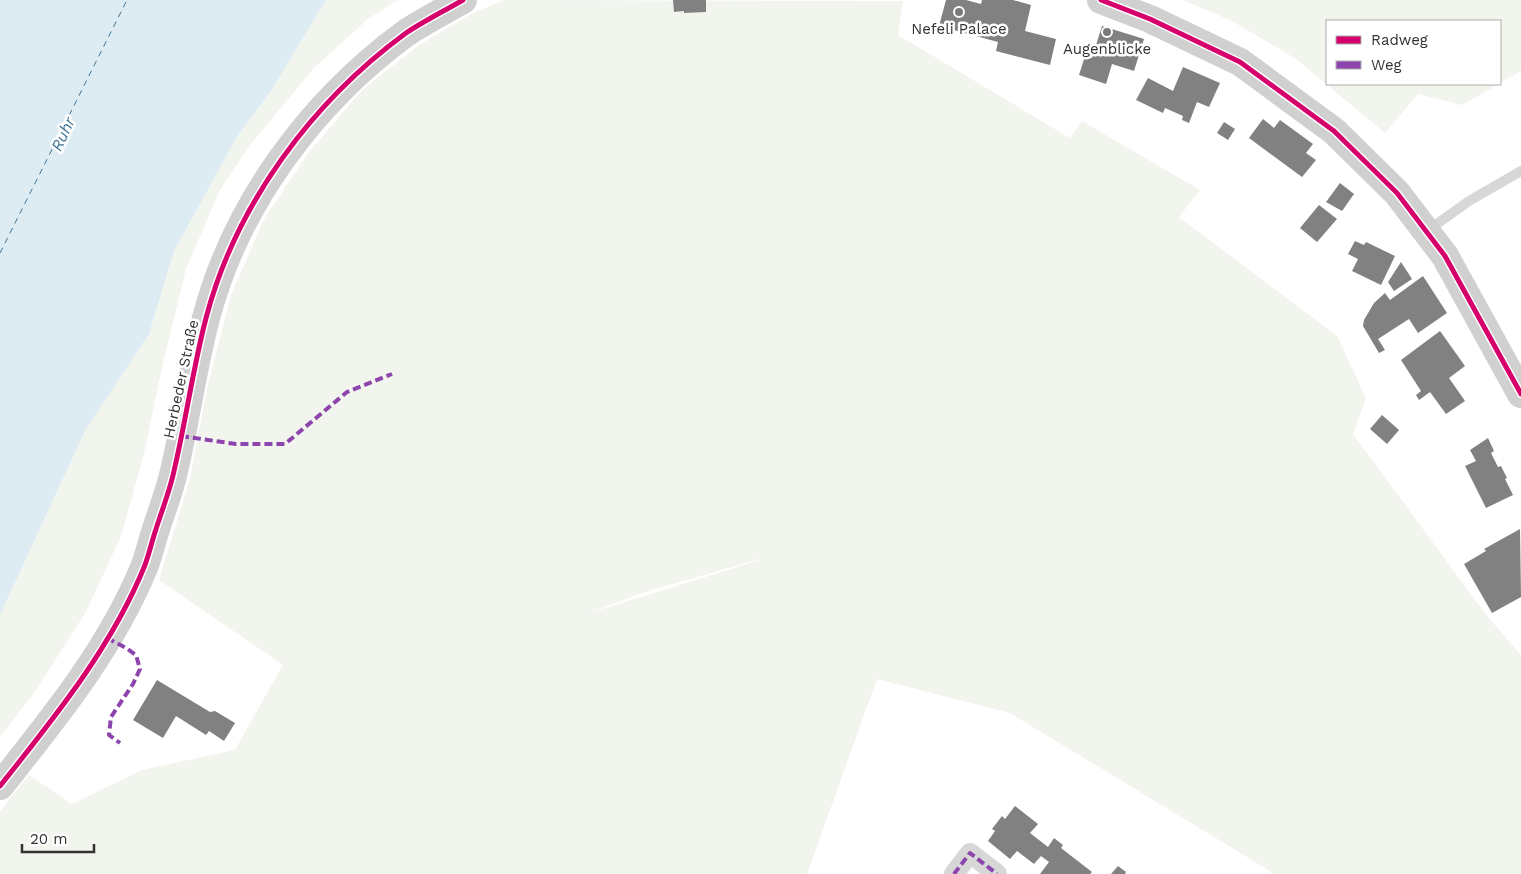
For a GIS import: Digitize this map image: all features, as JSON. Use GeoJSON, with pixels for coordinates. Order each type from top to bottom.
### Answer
{"type":"FeatureCollection","features":[{"type":"Feature","properties":{"kind":"main road","name":"Herbeder Straße"},"geometry":{"type":"LineString","coordinates":[[0,786],[59,712],[95,658],[120,616],[145,565],[174,473],[206,317],[226,258],[253,205],[275,169],[310,121],[350,79],[407,32],[463,0]]}},
{"type":"Feature","properties":{"kind":"main road"},"geometry":{"type":"LineString","coordinates":[[1100,0],[1150,19],[1240,62],[1334,131],[1397,193],[1445,256],[1521,394]]}},
{"type":"Feature","properties":{"kind":"street"},"geometry":{"type":"LineString","coordinates":[[954,874],[970,853],[997,874]]}},
{"type":"Feature","properties":{"kind":"lane"},"geometry":{"type":"LineString","coordinates":[[1427,232],[1469,202],[1521,171]]}},
{"type":"Feature","properties":{"kind":"shaded area"},"geometry":{"type":"Polygon","coordinates":[[[326,0],[398,0],[368,19],[314,68],[250,145],[220,190],[186,269],[161,372],[144,454],[121,536],[86,612],[34,693],[0,737],[0,615],[85,431],[149,334],[174,251],[237,137],[271,91],[326,0]]]}},
{"type":"Feature","properties":{"kind":"shaded area"},"geometry":{"type":"Polygon","coordinates":[[[504,0],[903,1],[898,35],[1070,138],[1082,121],[1200,190],[1179,217],[1337,336],[1366,398],[1353,434],[1487,616],[1521,655],[1521,874],[1272,874],[1270,871],[1010,713],[877,679],[807,874],[0,874],[0,811],[29,775],[72,804],[142,770],[235,750],[283,665],[159,580],[190,479],[207,388],[231,295],[264,219],[309,152],[363,89],[419,45],[471,14],[504,0]],[[760,560],[648,591],[586,614],[760,560]]]}},
{"type":"Feature","properties":{"kind":"shaded area"},"geometry":{"type":"Polygon","coordinates":[[[1183,0],[1521,0],[1521,71],[1501,82],[1501,20],[1326,20],[1326,84],[1296,59],[1232,21],[1183,0]]]}},
{"type":"Feature","properties":{"kind":"shaded area"},"geometry":{"type":"Polygon","coordinates":[[[1327,85],[1497,85],[1462,105],[1418,94],[1385,133],[1327,85]]]}},
{"type":"Feature","properties":{"kind":"water","name":"Ruhr"},"geometry":{"type":"Polygon","coordinates":[[[0,0],[326,0],[271,91],[237,137],[174,251],[149,334],[85,431],[0,615],[0,0]]]}},
{"type":"Feature","properties":{"kind":"building"},"geometry":{"type":"Polygon","coordinates":[[[673,0],[706,0],[706,12],[674,12],[673,0]]]}},
{"type":"Feature","properties":{"kind":"building"},"geometry":{"type":"Polygon","coordinates":[[[946,0],[966,0],[981,4],[982,0],[1013,0],[1031,5],[1025,31],[1056,39],[1050,65],[996,51],[998,42],[939,26],[946,0]]]}},
{"type":"Feature","properties":{"kind":"building"},"geometry":{"type":"Polygon","coordinates":[[[1102,26],[1144,39],[1134,71],[1112,64],[1106,84],[1079,75],[1085,56],[1092,58],[1102,26]]]}},
{"type":"Feature","properties":{"kind":"building"},"geometry":{"type":"Polygon","coordinates":[[[1183,67],[1220,83],[1209,107],[1197,102],[1189,123],[1182,120],[1183,116],[1165,108],[1163,113],[1136,100],[1148,78],[1173,91],[1183,67]]]}},
{"type":"Feature","properties":{"kind":"building"},"geometry":{"type":"Polygon","coordinates":[[[1263,119],[1274,128],[1280,120],[1313,144],[1306,153],[1316,160],[1302,177],[1249,138],[1263,119]]]}},
{"type":"Feature","properties":{"kind":"building"},"geometry":{"type":"Polygon","coordinates":[[[1224,122],[1235,129],[1228,140],[1217,133],[1224,122]]]}},
{"type":"Feature","properties":{"kind":"building"},"geometry":{"type":"Polygon","coordinates":[[[1340,183],[1354,194],[1342,211],[1326,202],[1340,183]]]}},
{"type":"Feature","properties":{"kind":"building"},"geometry":{"type":"Polygon","coordinates":[[[1319,205],[1337,219],[1317,242],[1300,228],[1319,205]]]}},
{"type":"Feature","properties":{"kind":"building"},"geometry":{"type":"Polygon","coordinates":[[[1355,241],[1364,245],[1366,242],[1395,256],[1381,285],[1352,271],[1358,259],[1348,254],[1355,241]]]}},
{"type":"Feature","properties":{"kind":"building"},"geometry":{"type":"Polygon","coordinates":[[[1401,262],[1412,279],[1394,291],[1388,282],[1401,262]]]}},
{"type":"Feature","properties":{"kind":"building"},"geometry":{"type":"Polygon","coordinates":[[[1423,276],[1447,313],[1418,333],[1409,319],[1378,339],[1385,350],[1379,353],[1363,326],[1364,320],[1374,303],[1385,293],[1390,300],[1423,276]]]}},
{"type":"Feature","properties":{"kind":"building"},"geometry":{"type":"Polygon","coordinates":[[[1440,331],[1465,366],[1449,378],[1465,401],[1446,414],[1430,392],[1419,400],[1416,395],[1421,391],[1401,360],[1440,331]]]}},
{"type":"Feature","properties":{"kind":"building"},"geometry":{"type":"Polygon","coordinates":[[[1382,415],[1399,430],[1387,444],[1370,429],[1382,415]]]}},
{"type":"Feature","properties":{"kind":"building"},"geometry":{"type":"Polygon","coordinates":[[[1488,438],[1494,451],[1491,453],[1498,467],[1501,466],[1513,495],[1486,508],[1465,466],[1476,461],[1470,450],[1488,438]]]}},
{"type":"Feature","properties":{"kind":"building"},"geometry":{"type":"Polygon","coordinates":[[[1520,529],[1521,597],[1492,613],[1464,564],[1486,551],[1484,549],[1520,529]]]}},
{"type":"Feature","properties":{"kind":"building"},"geometry":{"type":"Polygon","coordinates":[[[157,680],[210,712],[215,711],[235,723],[224,741],[209,731],[206,735],[176,716],[163,738],[133,720],[157,680]]]}},
{"type":"Feature","properties":{"kind":"building"},"geometry":{"type":"Polygon","coordinates":[[[1015,806],[1038,824],[1030,833],[1048,847],[1054,838],[1063,845],[1061,848],[1092,872],[1090,874],[1040,874],[1049,862],[1041,856],[1034,864],[1017,851],[1010,859],[988,841],[995,831],[992,829],[1002,816],[1005,819],[1015,806]]]}},
{"type":"Feature","properties":{"kind":"building"},"geometry":{"type":"Polygon","coordinates":[[[1118,866],[1126,872],[1125,874],[1111,874],[1118,866]]]}},
{"type":"Feature","properties":{"kind":"ferry route"},"geometry":{"type":"LineString","coordinates":[[0,253],[127,0]]}},
{"type":"Feature","properties":{"kind":"marked path"},"geometry":{"type":"LineString","coordinates":[[181,436],[236,444],[285,444],[347,392],[392,374]]}},
{"type":"Feature","properties":{"kind":"marked path"},"geometry":{"type":"LineString","coordinates":[[107,638],[136,655],[140,669],[133,684],[111,717],[109,735],[120,743]]}},
{"type":"Feature","properties":{"kind":"marked path"},"geometry":{"type":"LineString","coordinates":[[954,874],[970,853],[997,874]]}},
{"type":"Feature","properties":{"kind":"cycle path"},"geometry":{"type":"LineString","coordinates":[[0,786],[80,681],[116,625],[132,595],[145,565],[172,478],[197,356],[219,276],[237,235],[258,196],[282,159],[309,123],[339,91],[372,60],[406,33],[463,0]]}},
{"type":"Feature","properties":{"kind":"cycle path"},"geometry":{"type":"LineString","coordinates":[[1101,0],[1150,19],[1240,62],[1334,131],[1397,193],[1445,256],[1521,394]]}},
{"type":"Feature","properties":{"kind":"place","name":"Nefeli Palace"},"geometry":{"type":"Point","coordinates":[959,12]}},
{"type":"Feature","properties":{"kind":"place","name":"Augenblicke"},"geometry":{"type":"Point","coordinates":[1107,32]}}]}
